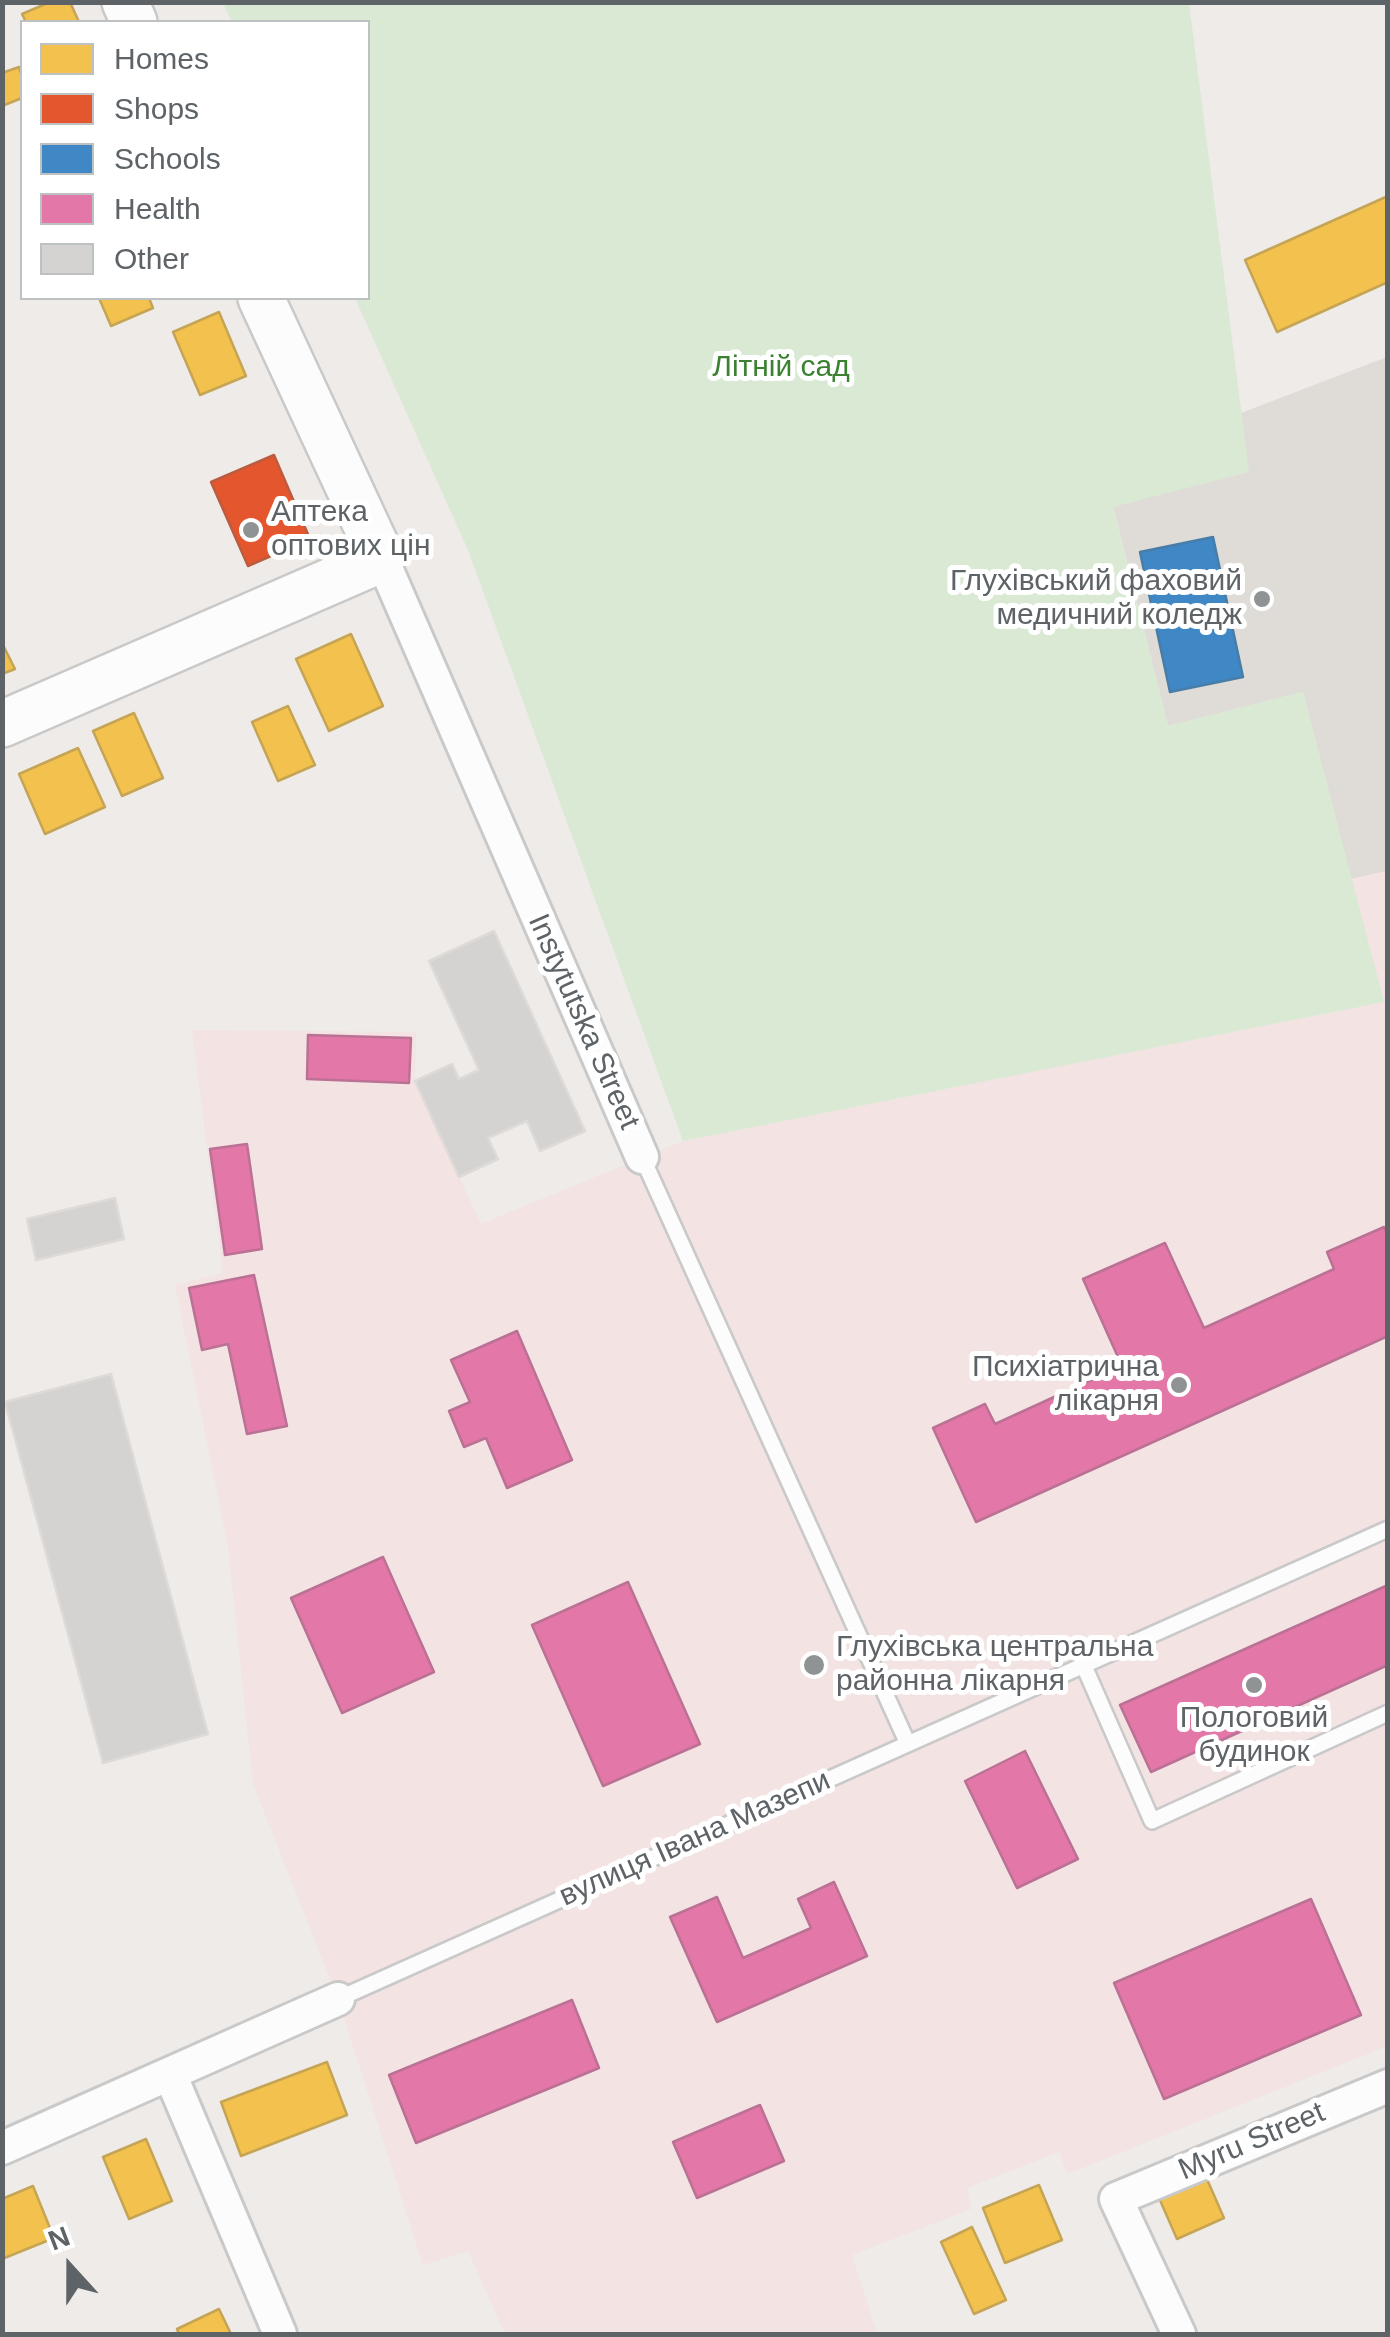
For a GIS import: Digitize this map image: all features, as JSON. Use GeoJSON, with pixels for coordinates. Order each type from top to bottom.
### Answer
{"type":"FeatureCollection","features":[{"type":"Feature","properties":{"kind":"street","name":"Instytutska Street"},"geometry":{"type":"LineString","coordinates":[[262,300],[382,559],[642,1157]]}},
{"type":"Feature","properties":{"kind":"street"},"geometry":{"type":"LineString","coordinates":[[2,724],[382,559]]}},
{"type":"Feature","properties":{"kind":"street","name":"вулиця Івана Мазепи"},"geometry":{"type":"LineString","coordinates":[[2,2148],[338,1999]]}},
{"type":"Feature","properties":{"kind":"street"},"geometry":{"type":"LineString","coordinates":[[170,2074],[280,2334]]}},
{"type":"Feature","properties":{"kind":"street","name":"Myru Street"},"geometry":{"type":"LineString","coordinates":[[1179,2334],[1116,2199],[1388,2086]]}},
{"type":"Feature","properties":{"kind":"lane","name":"Instytutska Street"},"geometry":{"type":"LineString","coordinates":[[642,1157],[908,1744]]}},
{"type":"Feature","properties":{"kind":"lane","name":"вулиця Івана Мазепи"},"geometry":{"type":"LineString","coordinates":[[338,1999],[1388,1529]]}},
{"type":"Feature","properties":{"kind":"lane"},"geometry":{"type":"LineString","coordinates":[[1084,1666],[1152,1821],[1388,1713]]}},
{"type":"Feature","properties":{"kind":"shaded area","name":"Глухівський фаховий медичний коледж"},"geometry":{"type":"Polygon","coordinates":[[[1387,357],[1387,871],[1351,879],[1303,692],[1168,726],[1113,506],[1248,472],[1241,413],[1387,357]]]}},
{"type":"Feature","properties":{"kind":"shaded area","name":"Глухівська центральна районна лікарня"},"geometry":{"type":"Polygon","coordinates":[[[1387,871],[1387,2046],[1067,2174],[1059,2152],[967,2188],[971,2209],[852,2255],[877,2334],[505,2334],[468,2251],[423,2265],[338,1999],[253,1784],[228,1546],[175,1285],[223,1273],[192,1030],[416,1032],[415,1083],[481,1224],[683,1141],[1383,1002],[1351,879],[1387,871]]]}},
{"type":"Feature","properties":{"kind":"green space","name":"Літній сад"},"geometry":{"type":"Polygon","coordinates":[[[223,3],[1189,3],[1249,472],[1113,507],[1168,726],[1303,692],[1384,1002],[683,1141],[468,550],[356,300],[370,300],[370,20],[231,20],[223,3]]]}},
{"type":"Feature","properties":{"kind":"building: Homes"},"geometry":{"type":"Polygon","coordinates":[[[50,2],[70,2],[78,20],[25,20],[22,14],[50,2]]]}},
{"type":"Feature","properties":{"kind":"building: Homes"},"geometry":{"type":"Polygon","coordinates":[[[19,67],[20,70],[20,99],[2,106],[2,73],[19,67]]]}},
{"type":"Feature","properties":{"kind":"building: Homes"},"geometry":{"type":"Polygon","coordinates":[[[1388,196],[1388,282],[1277,332],[1245,260],[1388,196]]]}},
{"type":"Feature","properties":{"kind":"building: Homes"},"geometry":{"type":"Polygon","coordinates":[[[100,300],[150,300],[153,308],[111,326],[100,300]]]}},
{"type":"Feature","properties":{"kind":"building: Homes"},"geometry":{"type":"Polygon","coordinates":[[[219,312],[246,376],[200,395],[173,332],[219,312]]]}},
{"type":"Feature","properties":{"kind":"building: Homes"},"geometry":{"type":"Polygon","coordinates":[[[351,634],[383,706],[329,731],[296,659],[351,634]]]}},
{"type":"Feature","properties":{"kind":"building: Homes"},"geometry":{"type":"Polygon","coordinates":[[[2,643],[15,669],[2,674],[2,643]]]}},
{"type":"Feature","properties":{"kind":"building: Homes"},"geometry":{"type":"Polygon","coordinates":[[[288,706],[315,765],[278,781],[252,722],[288,706]]]}},
{"type":"Feature","properties":{"kind":"building: Homes"},"geometry":{"type":"Polygon","coordinates":[[[134,713],[163,778],[122,796],[93,731],[134,713]]]}},
{"type":"Feature","properties":{"kind":"building: Homes"},"geometry":{"type":"Polygon","coordinates":[[[78,748],[105,807],[45,834],[19,774],[78,748]]]}},
{"type":"Feature","properties":{"kind":"building: Homes"},"geometry":{"type":"Polygon","coordinates":[[[327,2062],[347,2115],[241,2156],[221,2102],[327,2062]]]}},
{"type":"Feature","properties":{"kind":"building: Homes"},"geometry":{"type":"Polygon","coordinates":[[[146,2139],[172,2201],[129,2219],[103,2157],[146,2139]]]}},
{"type":"Feature","properties":{"kind":"building: Homes"},"geometry":{"type":"Polygon","coordinates":[[[1206,2177],[1224,2218],[1177,2239],[1159,2198],[1206,2177]]]}},
{"type":"Feature","properties":{"kind":"building: Homes"},"geometry":{"type":"Polygon","coordinates":[[[1039,2185],[1062,2240],[1005,2263],[983,2208],[1039,2185]]]}},
{"type":"Feature","properties":{"kind":"building: Homes"},"geometry":{"type":"Polygon","coordinates":[[[33,2186],[54,2238],[2,2259],[2,2199],[33,2186]]]}},
{"type":"Feature","properties":{"kind":"building: Homes"},"geometry":{"type":"Polygon","coordinates":[[[972,2227],[1006,2300],[974,2314],[941,2242],[972,2227]]]}},
{"type":"Feature","properties":{"kind":"building: Homes"},"geometry":{"type":"Polygon","coordinates":[[[219,2309],[231,2334],[179,2334],[177,2329],[219,2309]]]}},
{"type":"Feature","properties":{"kind":"building: Shops"},"geometry":{"type":"Polygon","coordinates":[[[274,455],[310,539],[248,566],[211,482],[274,455]]]}},
{"type":"Feature","properties":{"kind":"building: Schools"},"geometry":{"type":"Polygon","coordinates":[[[1213,537],[1243,677],[1170,692],[1140,552],[1213,537]]]}},
{"type":"Feature","properties":{"kind":"building: Health"},"geometry":{"type":"Polygon","coordinates":[[[308,1035],[411,1038],[409,1083],[307,1079],[308,1035]]]}},
{"type":"Feature","properties":{"kind":"building: Health"},"geometry":{"type":"Polygon","coordinates":[[[247,1144],[262,1249],[225,1255],[210,1149],[247,1144]]]}},
{"type":"Feature","properties":{"kind":"building: Health","name":"Психіатрична лікарня"},"geometry":{"type":"Polygon","coordinates":[[[1384,1227],[1388,1235],[1388,1336],[976,1522],[933,1428],[985,1404],[995,1424],[1122,1366],[1083,1279],[1165,1243],[1204,1328],[1334,1269],[1327,1252],[1384,1227]]]}},
{"type":"Feature","properties":{"kind":"building: Health"},"geometry":{"type":"Polygon","coordinates":[[[254,1275],[287,1426],[247,1434],[228,1344],[202,1350],[189,1288],[254,1275]]]}},
{"type":"Feature","properties":{"kind":"building: Health"},"geometry":{"type":"Polygon","coordinates":[[[517,1331],[572,1460],[507,1488],[486,1438],[464,1447],[449,1411],[470,1402],[451,1360],[517,1331]]]}},
{"type":"Feature","properties":{"kind":"building: Health"},"geometry":{"type":"Polygon","coordinates":[[[383,1557],[434,1672],[342,1713],[291,1598],[383,1557]]]}},
{"type":"Feature","properties":{"kind":"building: Health"},"geometry":{"type":"Polygon","coordinates":[[[628,1582],[700,1744],[603,1786],[532,1625],[628,1582]]]}},
{"type":"Feature","properties":{"kind":"building: Health","name":"Пологовий будинок"},"geometry":{"type":"Polygon","coordinates":[[[1388,1585],[1388,1665],[1151,1772],[1120,1705],[1388,1585]]]}},
{"type":"Feature","properties":{"kind":"building: Health"},"geometry":{"type":"Polygon","coordinates":[[[1025,1751],[1078,1859],[1017,1888],[965,1781],[1025,1751]]]}},
{"type":"Feature","properties":{"kind":"building: Health"},"geometry":{"type":"Polygon","coordinates":[[[834,1882],[867,1956],[717,2022],[670,1917],[717,1897],[743,1958],[811,1928],[798,1899],[834,1882]]]}},
{"type":"Feature","properties":{"kind":"building: Health"},"geometry":{"type":"Polygon","coordinates":[[[1311,1899],[1361,2015],[1164,2099],[1114,1983],[1311,1899]]]}},
{"type":"Feature","properties":{"kind":"building: Health"},"geometry":{"type":"Polygon","coordinates":[[[572,2000],[599,2068],[416,2143],[389,2075],[572,2000]]]}},
{"type":"Feature","properties":{"kind":"building: Health"},"geometry":{"type":"Polygon","coordinates":[[[760,2105],[784,2161],[697,2198],[673,2142],[760,2105]]]}},
{"type":"Feature","properties":{"kind":"building: Other"},"geometry":{"type":"Polygon","coordinates":[[[494,931],[585,1131],[540,1151],[527,1121],[488,1138],[498,1159],[459,1177],[415,1081],[452,1064],[459,1079],[479,1070],[429,961],[494,931]]]}},
{"type":"Feature","properties":{"kind":"building: Other"},"geometry":{"type":"Polygon","coordinates":[[[115,1198],[124,1239],[36,1260],[27,1219],[115,1198]]]}},
{"type":"Feature","properties":{"kind":"building: Other"},"geometry":{"type":"Polygon","coordinates":[[[111,1374],[208,1734],[103,1763],[5,1402],[111,1374]]]}},
{"type":"Feature","properties":{"kind":"place","name":"Аптека оптових цін"},"geometry":{"type":"Point","coordinates":[251,530]}},
{"type":"Feature","properties":{"kind":"place","name":"Глухівський фаховий медичний коледж"},"geometry":{"type":"Point","coordinates":[1262,599]}},
{"type":"Feature","properties":{"kind":"place","name":"Психіатрична лікарня"},"geometry":{"type":"Point","coordinates":[1179,1385]}},
{"type":"Feature","properties":{"kind":"place","name":"Глухівська центральна районна лікарня"},"geometry":{"type":"Point","coordinates":[814,1665]}},
{"type":"Feature","properties":{"kind":"place","name":"Пологовий будинок"},"geometry":{"type":"Point","coordinates":[1254,1685]}}]}
